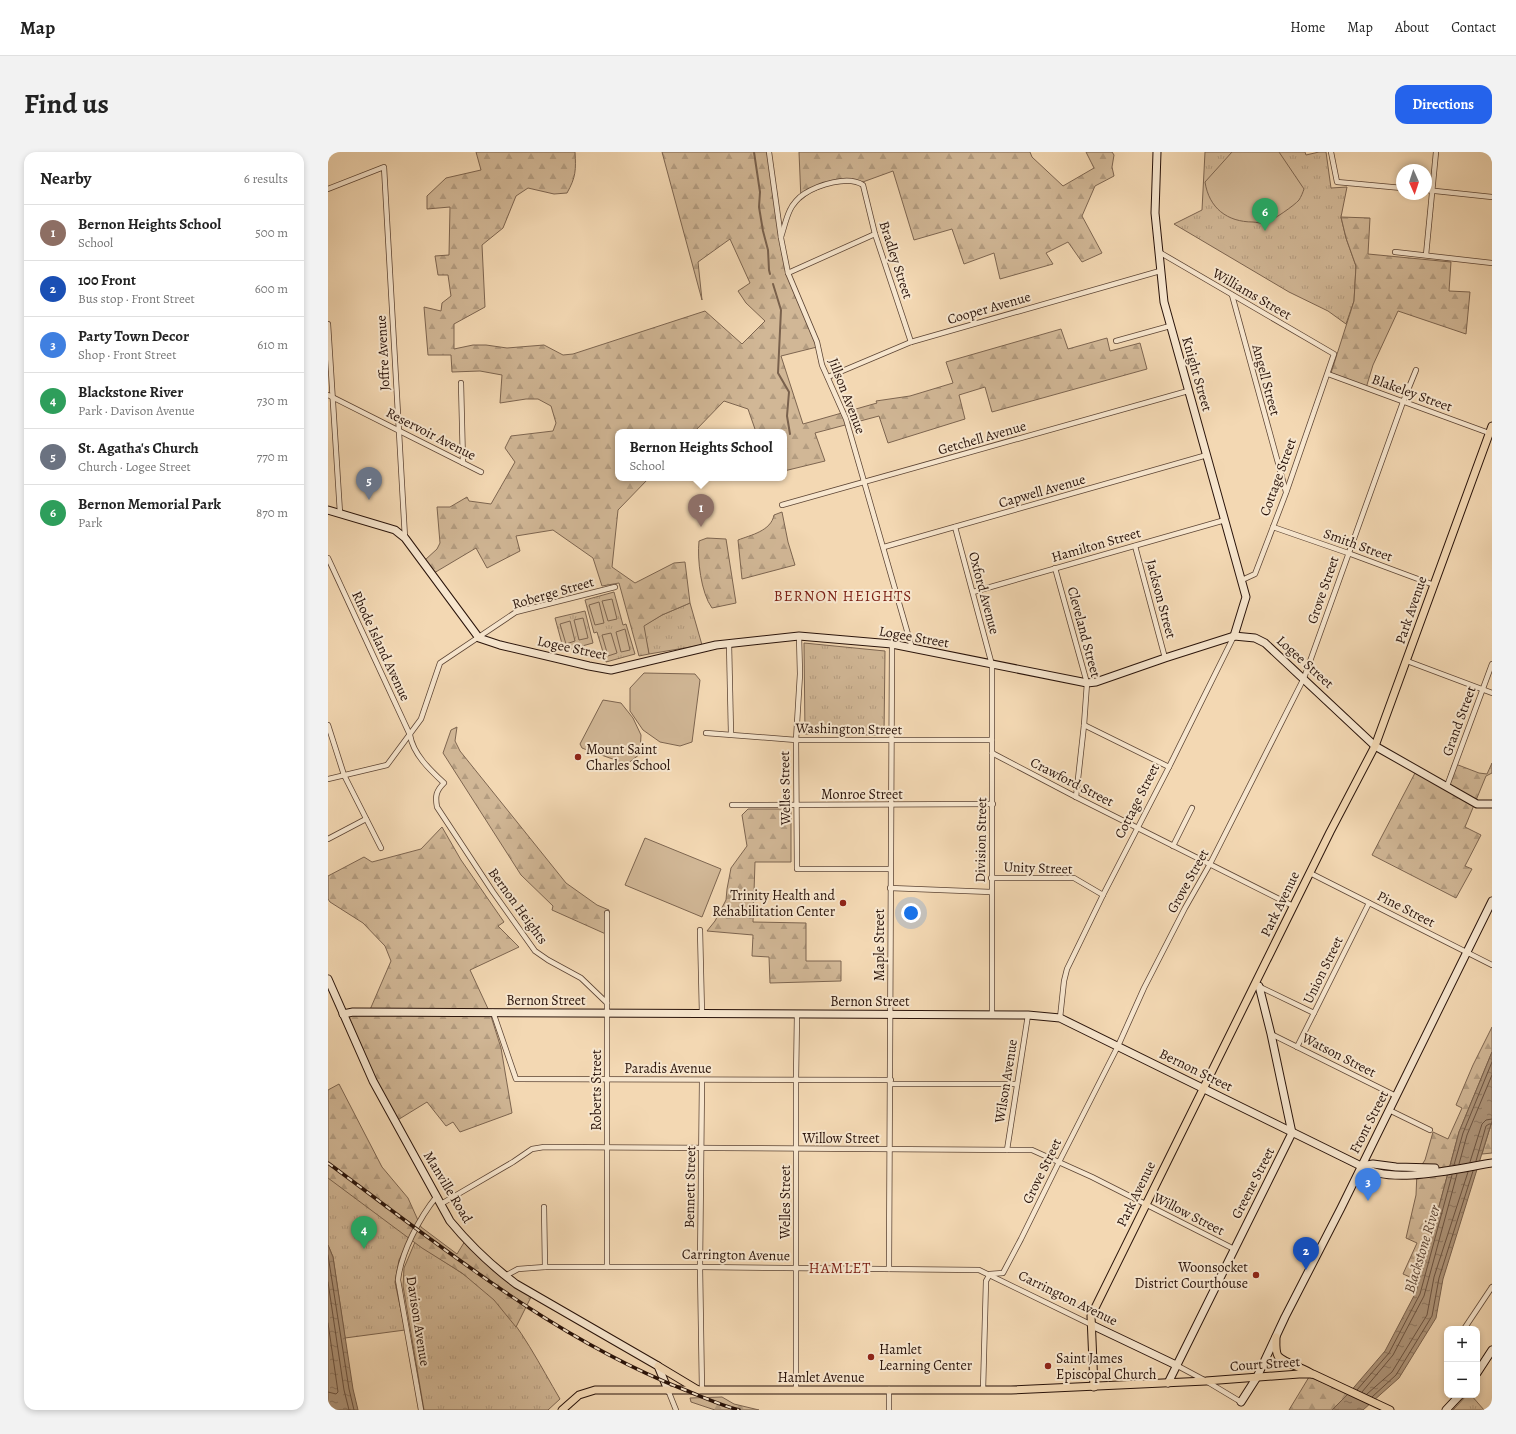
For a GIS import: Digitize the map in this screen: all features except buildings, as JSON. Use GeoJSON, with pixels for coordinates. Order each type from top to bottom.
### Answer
{"type":"FeatureCollection","features":[{"type":"Feature","properties":{"kind":"main road","name":"Park Avenue"},"geometry":{"type":"LineString","coordinates":[[1094,1387],[1091,1316],[1203,1088],[1257,985],[1293,906],[1376,746],[1491,429]]}},
{"type":"Feature","properties":{"kind":"main road"},"geometry":{"type":"LineString","coordinates":[[1276,1337],[1278,1356],[1314,1375]]}},
{"type":"Feature","properties":{"kind":"main road"},"geometry":{"type":"LineString","coordinates":[[658,1366],[700,1390]]}},
{"type":"Feature","properties":{"kind":"main road","name":"Court Street"},"geometry":{"type":"LineString","coordinates":[[1206,1381],[1314,1375],[1390,1410]]}},
{"type":"Feature","properties":{"kind":"main road","name":"Hamlet Avenue"},"geometry":{"type":"LineString","coordinates":[[562,1410],[579,1395],[595,1390],[1011,1390],[1206,1381]]}},
{"type":"Feature","properties":{"kind":"street","name":"Jillson Avenue"},"geometry":{"type":"LineString","coordinates":[[770,152],[781,238],[788,273],[817,342],[822,365],[846,419],[912,648]]}},
{"type":"Feature","properties":{"kind":"street","name":"Knight Street"},"geometry":{"type":"LineString","coordinates":[[1157,152],[1155,214],[1164,302],[1246,597]]}},
{"type":"Feature","properties":{"kind":"street"},"geometry":{"type":"LineString","coordinates":[[1331,152],[1338,182],[1396,187]]}},
{"type":"Feature","properties":{"kind":"street"},"geometry":{"type":"LineString","coordinates":[[1426,255],[1436,152]]}},
{"type":"Feature","properties":{"kind":"street","name":"Joffre Avenue"},"geometry":{"type":"LineString","coordinates":[[328,190],[384,167],[405,538]]}},
{"type":"Feature","properties":{"kind":"street","name":"Bradley Street"},"geometry":{"type":"LineString","coordinates":[[781,238],[790,210],[803,194],[830,183],[846,180],[858,182],[863,185],[875,234],[911,342]]}},
{"type":"Feature","properties":{"kind":"street"},"geometry":{"type":"LineString","coordinates":[[1433,190],[1492,197]]}},
{"type":"Feature","properties":{"kind":"street"},"geometry":{"type":"LineString","coordinates":[[788,273],[875,234]]}},
{"type":"Feature","properties":{"kind":"street","name":"Williams Street"},"geometry":{"type":"LineString","coordinates":[[1159,252],[1334,354]]}},
{"type":"Feature","properties":{"kind":"street"},"geometry":{"type":"LineString","coordinates":[[1395,252],[1492,263]]}},
{"type":"Feature","properties":{"kind":"street","name":"Cooper Avenue"},"geometry":{"type":"LineString","coordinates":[[828,377],[911,342],[1160,271]]}},
{"type":"Feature","properties":{"kind":"street","name":"Angell Street"},"geometry":{"type":"LineString","coordinates":[[1232,295],[1286,493]]}},
{"type":"Feature","properties":{"kind":"street"},"geometry":{"type":"LineString","coordinates":[[328,324],[330,396],[340,513]]}},
{"type":"Feature","properties":{"kind":"street"},"geometry":{"type":"LineString","coordinates":[[1116,341],[1170,326]]}},
{"type":"Feature","properties":{"kind":"street","name":"Cottage Street"},"geometry":{"type":"LineString","coordinates":[[1242,580],[1255,574],[1274,527],[1334,354]]}},
{"type":"Feature","properties":{"kind":"street","name":"Grove Street"},"geometry":{"type":"LineString","coordinates":[[990,1274],[1003,1273],[1021,1239],[1118,1046],[1144,988],[1185,908],[1210,864],[1304,678],[1348,553],[1416,370]]}},
{"type":"Feature","properties":{"kind":"street","name":"Blakeley Street"},"geometry":{"type":"LineString","coordinates":[[1328,374],[1403,402],[1491,429]]}},
{"type":"Feature","properties":{"kind":"street"},"geometry":{"type":"LineString","coordinates":[[461,382],[463,463]]}},
{"type":"Feature","properties":{"kind":"street","name":"Getchell Avenue"},"geometry":{"type":"LineString","coordinates":[[782,505],[865,483],[1188,391]]}},
{"type":"Feature","properties":{"kind":"street","name":"Reservoir Avenue"},"geometry":{"type":"LineString","coordinates":[[330,396],[481,472]]}},
{"type":"Feature","properties":{"kind":"street","name":"Capwell Avenue"},"geometry":{"type":"LineString","coordinates":[[884,547],[1207,455]]}},
{"type":"Feature","properties":{"kind":"street"},"geometry":{"type":"LineString","coordinates":[[328,510],[395,530],[405,538],[479,638]]}},
{"type":"Feature","properties":{"kind":"street","name":"Hamilton Street"},"geometry":{"type":"LineString","coordinates":[[973,592],[1224,520]]}},
{"type":"Feature","properties":{"kind":"street","name":"Oxford Avenue"},"geometry":{"type":"LineString","coordinates":[[955,527],[992,665]]}},
{"type":"Feature","properties":{"kind":"street","name":"Smith Street"},"geometry":{"type":"LineString","coordinates":[[1274,527],[1434,585]]}},
{"type":"Feature","properties":{"kind":"street","name":"Jackson Street"},"geometry":{"type":"LineString","coordinates":[[1136,546],[1165,658]]}},
{"type":"Feature","properties":{"kind":"street","name":"Rhode Island Avenue"},"geometry":{"type":"LineString","coordinates":[[328,558],[410,735],[411,743],[429,770],[444,783],[437,790],[436,799]]}},
{"type":"Feature","properties":{"kind":"street","name":"Cleveland Street"},"geometry":{"type":"LineString","coordinates":[[1056,568],[1087,683],[1076,797]]}},
{"type":"Feature","properties":{"kind":"street","name":"Roberge Street"},"geometry":{"type":"LineString","coordinates":[[328,779],[387,764],[421,719],[440,664],[516,612],[615,586]]}},
{"type":"Feature","properties":{"kind":"street","name":"Cottage Street"},"geometry":{"type":"LineString","coordinates":[[1060,1018],[1067,968],[1169,768],[1234,636],[1246,597]]}},
{"type":"Feature","properties":{"kind":"street","name":"Logee Street"},"geometry":{"type":"LineString","coordinates":[[479,638],[500,645],[611,670],[729,643],[799,636],[892,644],[1087,683],[1096,682],[1234,636],[1255,638],[1265,643],[1376,746],[1477,804],[1492,804]]}},
{"type":"Feature","properties":{"kind":"street","name":"Welles Street"},"geometry":{"type":"LineString","coordinates":[[799,636],[800,674],[796,740],[798,869],[890,869]]}},
{"type":"Feature","properties":{"kind":"street"},"geometry":{"type":"LineString","coordinates":[[729,643],[730,734]]}},
{"type":"Feature","properties":{"kind":"street","name":"Maple Street"},"geometry":{"type":"LineString","coordinates":[[889,1269],[892,644]]}},
{"type":"Feature","properties":{"kind":"street"},"geometry":{"type":"LineString","coordinates":[[1407,661],[1492,693]]}},
{"type":"Feature","properties":{"kind":"street","name":"Grand Street"},"geometry":{"type":"LineString","coordinates":[[1447,786],[1492,664]]}},
{"type":"Feature","properties":{"kind":"street","name":"Division Street"},"geometry":{"type":"LineString","coordinates":[[992,665],[992,1015]]}},
{"type":"Feature","properties":{"kind":"street"},"geometry":{"type":"LineString","coordinates":[[328,725],[344,775],[381,848]]}},
{"type":"Feature","properties":{"kind":"street"},"geometry":{"type":"LineString","coordinates":[[1084,725],[1169,768]]}},
{"type":"Feature","properties":{"kind":"street","name":"Washington Street"},"geometry":{"type":"LineString","coordinates":[[706,733],[796,740],[992,740]]}},
{"type":"Feature","properties":{"kind":"street","name":"Crawford Street"},"geometry":{"type":"LineString","coordinates":[[992,753],[1293,906]]}},
{"type":"Feature","properties":{"kind":"street","name":"Bernon Heights"},"geometry":{"type":"LineString","coordinates":[[436,799],[437,807],[493,892],[535,951],[581,978],[607,1003]]}},
{"type":"Feature","properties":{"kind":"street","name":"Monroe Street"},"geometry":{"type":"LineString","coordinates":[[732,805],[797,806],[993,804]]}},
{"type":"Feature","properties":{"kind":"street"},"geometry":{"type":"LineString","coordinates":[[1173,846],[1192,808]]}},
{"type":"Feature","properties":{"kind":"street"},"geometry":{"type":"LineString","coordinates":[[328,839],[366,819]]}},
{"type":"Feature","properties":{"kind":"street","name":"Pine Street"},"geometry":{"type":"LineString","coordinates":[[1310,873],[1492,965]]}},
{"type":"Feature","properties":{"kind":"street","name":"Unity Street"},"geometry":{"type":"LineString","coordinates":[[991,878],[1074,878],[1103,895]]}},
{"type":"Feature","properties":{"kind":"street"},"geometry":{"type":"LineString","coordinates":[[890,888],[991,892]]}},
{"type":"Feature","properties":{"kind":"street","name":"Front Street"},"geometry":{"type":"LineString","coordinates":[[1206,1381],[1241,1402],[1257,1377],[1309,1268],[1492,901]]}},
{"type":"Feature","properties":{"kind":"street","name":"Union Street"},"geometry":{"type":"LineString","coordinates":[[1298,1047],[1368,903]]}},
{"type":"Feature","properties":{"kind":"street","name":"Roberts Street"},"geometry":{"type":"LineString","coordinates":[[607,913],[607,1267]]}},
{"type":"Feature","properties":{"kind":"street"},"geometry":{"type":"LineString","coordinates":[[700,930],[702,1014]]}},
{"type":"Feature","properties":{"kind":"street","name":"Manville Road"},"geometry":{"type":"LineString","coordinates":[[328,979],[372,1081],[450,1221],[462,1235],[505,1276],[516,1284],[658,1366]]}},
{"type":"Feature","properties":{"kind":"street"},"geometry":{"type":"LineString","coordinates":[[1257,985],[1314,1013]]}},
{"type":"Feature","properties":{"kind":"street"},"geometry":{"type":"LineString","coordinates":[[1257,985],[1271,1034],[1292,1133]]}},
{"type":"Feature","properties":{"kind":"street","name":"Bernon Street"},"geometry":{"type":"LineString","coordinates":[[344,1014],[352,1012],[890,1014],[1028,1015],[1060,1018],[1361,1166],[1373,1164],[1418,1171],[1450,1169],[1490,1163]]}},
{"type":"Feature","properties":{"kind":"street","name":"Paradis Avenue"},"geometry":{"type":"LineString","coordinates":[[493,1012],[516,1079],[796,1079],[1016,1084]]}},
{"type":"Feature","properties":{"kind":"street","name":"Welles Street"},"geometry":{"type":"LineString","coordinates":[[796,1390],[797,1014]]}},
{"type":"Feature","properties":{"kind":"street","name":"Wilson Avenue"},"geometry":{"type":"LineString","coordinates":[[1007,1150],[1016,1084],[1028,1015]]}},
{"type":"Feature","properties":{"kind":"street","name":"Watson Street"},"geometry":{"type":"LineString","coordinates":[[1271,1034],[1396,1096]]}},
{"type":"Feature","properties":{"kind":"street","name":"Bennett Street"},"geometry":{"type":"LineString","coordinates":[[700,1390],[702,1080]]}},
{"type":"Feature","properties":{"kind":"street"},"geometry":{"type":"LineString","coordinates":[[1389,1110],[1430,1130]]}},
{"type":"Feature","properties":{"kind":"street","name":"Greene Street"},"geometry":{"type":"LineString","coordinates":[[1168,1382],[1292,1133]]}},
{"type":"Feature","properties":{"kind":"street","name":"Willow Street"},"geometry":{"type":"LineString","coordinates":[[441,1204],[513,1162],[532,1149],[544,1147],[1032,1150],[1234,1248]]}},
{"type":"Feature","properties":{"kind":"street","name":"Davison Avenue"},"geometry":{"type":"LineString","coordinates":[[421,1410],[398,1280],[399,1269],[407,1246],[431,1203],[437,1196]]}},
{"type":"Feature","properties":{"kind":"street"},"geometry":{"type":"LineString","coordinates":[[544,1207],[544,1267]]}},
{"type":"Feature","properties":{"kind":"street","name":"Carrington Avenue"},"geometry":{"type":"LineString","coordinates":[[505,1276],[518,1268],[544,1267],[979,1270],[990,1274],[1206,1381]]}},
{"type":"Feature","properties":{"kind":"street"},"geometry":{"type":"LineString","coordinates":[[983,1390],[986,1281],[990,1274]]}},
{"type":"Feature","properties":{"kind":"street"},"geometry":{"type":"LineString","coordinates":[[1466,1326],[1492,1287]]}},
{"type":"Feature","properties":{"kind":"street"},"geometry":{"type":"LineString","coordinates":[[1480,1368],[1492,1350]]}},
{"type":"Feature","properties":{"kind":"street"},"geometry":{"type":"LineString","coordinates":[[658,1366],[676,1410]]}},
{"type":"Feature","properties":{"kind":"street"},"geometry":{"type":"LineString","coordinates":[[889,1389],[889,1410]]}},
{"type":"Feature","properties":{"kind":"street"},"geometry":{"type":"LineString","coordinates":[[1446,1410],[1457,1398]]}},
{"type":"Feature","properties":{"kind":"green space"},"geometry":{"type":"Polygon","coordinates":[[[476,152],[575,152],[574,178],[567,193],[554,194],[528,188],[516,196],[503,228],[482,245],[485,307],[454,324],[454,349],[473,345],[507,348],[544,345],[563,355],[573,354],[705,311],[742,344],[765,321],[746,303],[738,291],[750,283],[730,239],[698,262],[702,300],[662,152],[768,152],[782,254],[788,276],[817,347],[781,356],[803,424],[877,403],[876,401],[910,396],[953,383],[946,362],[1061,329],[1068,349],[1107,338],[1110,351],[1140,343],[1147,369],[992,412],[985,387],[959,395],[965,419],[888,443],[879,416],[815,433],[825,461],[787,470],[787,429],[755,429],[748,409],[724,401],[697,429],[615,429],[615,481],[646,481],[618,510],[612,567],[635,583],[674,563],[685,562],[690,603],[662,615],[644,626],[649,654],[639,656],[619,583],[602,586],[593,558],[553,530],[516,536],[520,551],[487,568],[476,548],[434,573],[425,560],[437,549],[440,543],[437,507],[450,507],[467,497],[469,501],[491,504],[515,462],[505,448],[511,436],[553,431],[556,423],[551,406],[538,399],[526,399],[500,403],[502,375],[480,371],[452,372],[451,355],[428,355],[424,307],[441,311],[442,303],[451,296],[448,275],[438,275],[435,256],[449,255],[450,207],[427,209],[427,196],[446,178],[481,170],[476,152]]]}},
{"type":"Feature","properties":{"kind":"green space"},"geometry":{"type":"Polygon","coordinates":[[[799,152],[1030,152],[1032,157],[1063,186],[1094,168],[1086,152],[1112,152],[1114,155],[1112,167],[1114,176],[1095,186],[1082,216],[1102,253],[1082,262],[1068,242],[1046,253],[1053,264],[1000,279],[994,253],[964,264],[952,229],[914,240],[893,171],[860,183],[836,182],[811,192],[801,200],[799,152]]]}},
{"type":"Feature","properties":{"kind":"green space"},"geometry":{"type":"Polygon","coordinates":[[[1205,152],[1305,152],[1306,155],[1326,152],[1331,188],[1347,187],[1341,217],[1346,238],[1356,266],[1354,301],[1346,324],[1328,311],[1289,292],[1174,224],[1202,210],[1205,152]]]}},
{"type":"Feature","properties":{"kind":"green space"},"geometry":{"type":"Polygon","coordinates":[[[1232,152],[1279,152],[1304,189],[1299,200],[1278,216],[1264,223],[1235,219],[1221,212],[1211,199],[1205,182],[1232,152]]]}},
{"type":"Feature","properties":{"kind":"green space"},"geometry":{"type":"Polygon","coordinates":[[[1341,217],[1370,218],[1368,254],[1451,262],[1449,291],[1470,292],[1466,334],[1398,311],[1373,365],[1366,388],[1331,373],[1354,301],[1356,266],[1346,238],[1341,217]]]}},
{"type":"Feature","properties":{"kind":"green space"},"geometry":{"type":"Polygon","coordinates":[[[782,512],[788,542],[795,565],[742,579],[738,540],[765,529],[769,525],[774,515],[782,512]]]}},
{"type":"Feature","properties":{"kind":"green space"},"geometry":{"type":"Polygon","coordinates":[[[707,538],[726,539],[736,603],[712,608],[708,602],[701,576],[699,557],[699,541],[707,538]]]}},
{"type":"Feature","properties":{"kind":"green space"},"geometry":{"type":"Polygon","coordinates":[[[614,592],[623,625],[626,624],[635,654],[606,662],[597,632],[594,633],[585,600],[614,592]]]}},
{"type":"Feature","properties":{"kind":"green space"},"geometry":{"type":"Polygon","coordinates":[[[612,599],[617,619],[608,621],[602,601],[612,599]]]}},
{"type":"Feature","properties":{"kind":"green space"},"geometry":{"type":"Polygon","coordinates":[[[599,602],[604,623],[595,625],[589,605],[599,602]]]}},
{"type":"Feature","properties":{"kind":"green space"},"geometry":{"type":"Polygon","coordinates":[[[690,603],[702,645],[649,654],[643,626],[662,615],[690,603]]]}},
{"type":"Feature","properties":{"kind":"green space"},"geometry":{"type":"Polygon","coordinates":[[[585,611],[593,643],[564,651],[555,618],[585,611]]]}},
{"type":"Feature","properties":{"kind":"green space"},"geometry":{"type":"Polygon","coordinates":[[[583,618],[588,638],[579,640],[574,620],[583,618]]]}},
{"type":"Feature","properties":{"kind":"green space"},"geometry":{"type":"Polygon","coordinates":[[[570,621],[575,641],[566,644],[560,624],[570,621]]]}},
{"type":"Feature","properties":{"kind":"green space"},"geometry":{"type":"Polygon","coordinates":[[[625,629],[630,650],[621,652],[616,632],[625,629]]]}},
{"type":"Feature","properties":{"kind":"green space"},"geometry":{"type":"Polygon","coordinates":[[[611,633],[617,653],[608,656],[602,635],[611,633]]]}},
{"type":"Feature","properties":{"kind":"green space"},"geometry":{"type":"Polygon","coordinates":[[[804,643],[885,651],[884,735],[805,734],[804,643]]]}},
{"type":"Feature","properties":{"kind":"green space"},"geometry":{"type":"Polygon","coordinates":[[[644,673],[695,674],[700,680],[692,742],[680,746],[660,742],[643,730],[630,711],[630,688],[644,673]]]}},
{"type":"Feature","properties":{"kind":"green space"},"geometry":{"type":"Polygon","coordinates":[[[603,700],[621,703],[633,718],[641,735],[640,754],[627,764],[582,748],[580,744],[603,700]]]}},
{"type":"Feature","properties":{"kind":"green space"},"geometry":{"type":"Polygon","coordinates":[[[457,727],[455,741],[460,751],[566,883],[597,905],[609,910],[608,935],[552,910],[553,906],[521,875],[443,753],[451,730],[457,727]]]}},
{"type":"Feature","properties":{"kind":"green space"},"geometry":{"type":"Polygon","coordinates":[[[1453,763],[1479,773],[1487,774],[1492,763],[1492,773],[1486,776],[1465,827],[1481,835],[1465,866],[1472,869],[1456,898],[1372,855],[1415,773],[1444,788],[1453,763]]]}},
{"type":"Feature","properties":{"kind":"green space"},"geometry":{"type":"Polygon","coordinates":[[[748,809],[791,809],[791,862],[755,862],[753,922],[806,923],[806,961],[841,961],[841,981],[770,983],[769,957],[752,956],[753,935],[707,931],[715,921],[726,900],[731,868],[747,846],[742,815],[748,809]]]}},
{"type":"Feature","properties":{"kind":"green space"},"geometry":{"type":"Polygon","coordinates":[[[442,827],[461,860],[504,922],[498,926],[519,947],[470,970],[490,1013],[501,1048],[512,1113],[460,1132],[453,1122],[446,1126],[427,1102],[396,1121],[345,1015],[369,1012],[391,961],[385,946],[363,923],[330,902],[328,899],[328,876],[364,857],[372,862],[421,849],[442,827]]]}},
{"type":"Feature","properties":{"kind":"green space"},"geometry":{"type":"Polygon","coordinates":[[[645,838],[721,869],[702,917],[625,885],[645,838]]]}},
{"type":"Feature","properties":{"kind":"green space"},"geometry":{"type":"Polygon","coordinates":[[[1492,1027],[1492,1052],[1459,1132],[1419,1281],[1403,1274],[1417,1243],[1406,1238],[1416,1195],[1417,1172],[1425,1160],[1433,1132],[1448,1139],[1462,1108],[1456,1105],[1473,1065],[1492,1027]]]}},
{"type":"Feature","properties":{"kind":"green space"},"geometry":{"type":"Polygon","coordinates":[[[339,1084],[382,1167],[408,1198],[421,1227],[457,1254],[465,1241],[532,1295],[516,1327],[494,1300],[462,1273],[422,1248],[328,1178],[328,1090],[339,1084]]]}},
{"type":"Feature","properties":{"kind":"green space"},"geometry":{"type":"Polygon","coordinates":[[[1492,1121],[1492,1153],[1482,1154],[1492,1121]]]}},
{"type":"Feature","properties":{"kind":"green space"},"geometry":{"type":"Polygon","coordinates":[[[328,1175],[410,1238],[399,1260],[395,1282],[405,1330],[345,1338],[333,1257],[328,1245],[328,1175]]]}},
{"type":"Feature","properties":{"kind":"green space"},"geometry":{"type":"Polygon","coordinates":[[[415,1242],[476,1283],[504,1309],[530,1347],[560,1399],[548,1410],[424,1410],[403,1286],[404,1268],[415,1242]]]}},
{"type":"Feature","properties":{"kind":"green space"},"geometry":{"type":"Polygon","coordinates":[[[1309,1377],[1349,1393],[1332,1410],[1289,1410],[1309,1377]]]}},
{"type":"Feature","properties":{"kind":"green space"},"geometry":{"type":"Polygon","coordinates":[[[722,1397],[734,1404],[759,1410],[715,1410],[691,1402],[690,1398],[722,1397]]]}},
{"type":"Feature","properties":{"kind":"green space"},"geometry":{"type":"Polygon","coordinates":[[[1464,1398],[1474,1398],[1484,1410],[1453,1410],[1464,1398]]]}},
{"type":"Feature","properties":{"kind":"water"},"geometry":{"type":"Polygon","coordinates":[[[1492,1052],[1492,1121],[1443,1279],[1436,1318],[1399,1378],[1363,1410],[1332,1410],[1349,1393],[1385,1351],[1416,1292],[1459,1132],[1492,1052]]]}},
{"type":"Feature","properties":{"kind":"water"},"geometry":{"type":"Polygon","coordinates":[[[328,1245],[333,1257],[353,1389],[358,1410],[331,1410],[328,1405],[328,1245]]]}},
{"type":"Feature","properties":{"kind":"waterway"},"geometry":{"type":"LineString","coordinates":[[754,152],[760,192],[759,207],[768,250],[770,274]]}},
{"type":"Feature","properties":{"kind":"waterway"},"geometry":{"type":"LineString","coordinates":[[773,284],[781,310],[778,373],[789,392],[787,416],[790,434]]}},
{"type":"Feature","properties":{"kind":"railway"},"geometry":{"type":"LineString","coordinates":[[328,1163],[456,1258],[544,1317],[636,1369],[725,1406],[739,1410]]}},
{"type":"Feature","properties":{"kind":"place","name":"Bernon Memorial Park"},"geometry":{"type":"Point","coordinates":[1265,231]}},
{"type":"Feature","properties":{"kind":"place","name":"St. Agatha's Church"},"geometry":{"type":"Point","coordinates":[369,500]}},
{"type":"Feature","properties":{"kind":"place","name":"Bernon Heights School"},"geometry":{"type":"Point","coordinates":[701,527]}},
{"type":"Feature","properties":{"kind":"place","name":"Mount Saint Charles School"},"geometry":{"type":"Point","coordinates":[578,757]}},
{"type":"Feature","properties":{"kind":"place","name":"Trinity Health and Rehabilitation Center"},"geometry":{"type":"Point","coordinates":[843,903]}},
{"type":"Feature","properties":{"kind":"place","name":"Party Town Decor"},"geometry":{"type":"Point","coordinates":[1368,1201]}},
{"type":"Feature","properties":{"kind":"place","name":"Blackstone River"},"geometry":{"type":"Point","coordinates":[364,1249]}},
{"type":"Feature","properties":{"kind":"place","name":"100 Front"},"geometry":{"type":"Point","coordinates":[1306,1270]}},
{"type":"Feature","properties":{"kind":"place","name":"Woonsocket District Courthouse"},"geometry":{"type":"Point","coordinates":[1256,1275]}},
{"type":"Feature","properties":{"kind":"place","name":"Hamlet Learning Center"},"geometry":{"type":"Point","coordinates":[871,1357]}},
{"type":"Feature","properties":{"kind":"place","name":"Saint James Episcopal Church"},"geometry":{"type":"Point","coordinates":[1048,1366]}},
{"type":"Feature","properties":{"kind":"district","name":"BERNON HEIGHTS"},"geometry":{"type":"Point","coordinates":[843,596]}},
{"type":"Feature","properties":{"kind":"district","name":"HAMLET"},"geometry":{"type":"Point","coordinates":[840,1268]}}]}
